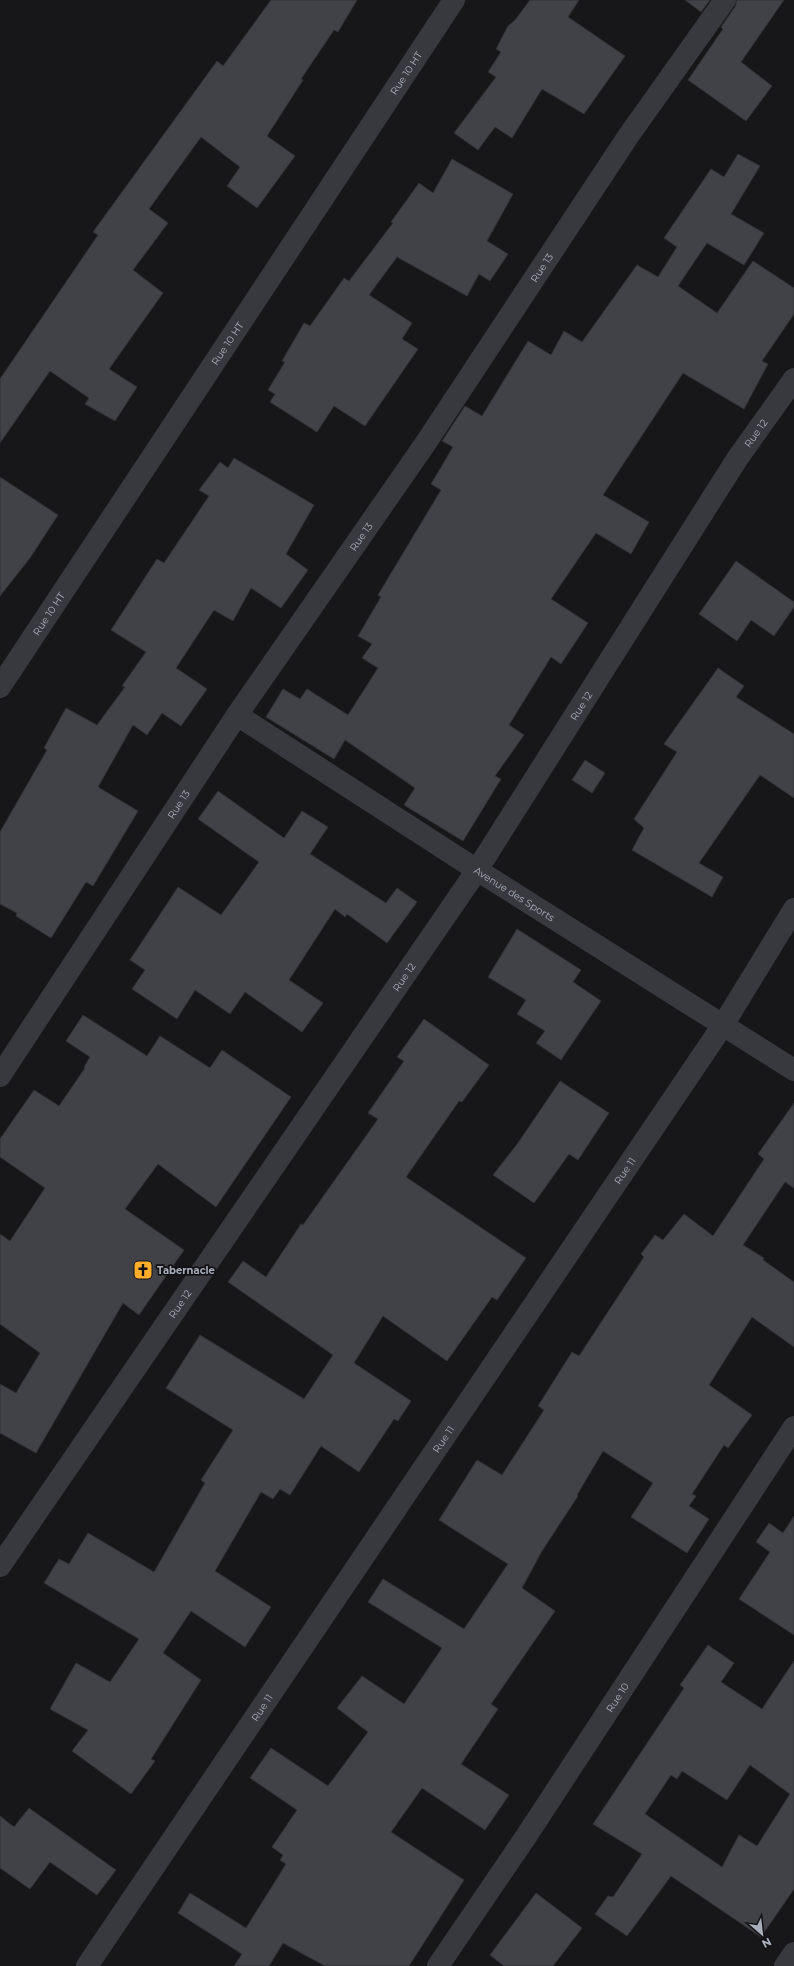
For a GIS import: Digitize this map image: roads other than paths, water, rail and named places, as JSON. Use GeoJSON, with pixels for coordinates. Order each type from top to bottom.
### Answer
{"type":"FeatureCollection","features":[{"type":"Feature","properties":{"kind":"street","name":"Rue 10 HT"},"geometry":{"type":"LineString","coordinates":[[0,687],[454,0]]}},
{"type":"Feature","properties":{"kind":"street","name":"Rue 13"},"geometry":{"type":"LineString","coordinates":[[0,1076],[237,715],[425,444],[629,135],[725,0]]}},
{"type":"Feature","properties":{"kind":"street","name":"Rue 12"},"geometry":{"type":"LineString","coordinates":[[0,1566],[477,870],[737,459],[794,379]]}},
{"type":"Feature","properties":{"kind":"street","name":"Avenue des Sports"},"geometry":{"type":"LineString","coordinates":[[237,715],[477,870],[794,1070]]}},
{"type":"Feature","properties":{"kind":"street","name":"Rue 11"},"geometry":{"type":"LineString","coordinates":[[87,1966],[723,1025],[794,909]]}},
{"type":"Feature","properties":{"kind":"street","name":"Rue 10"},"geometry":{"type":"LineString","coordinates":[[438,1966],[527,1835],[794,1427]]}},
{"type":"Feature","properties":{"kind":"street"},"geometry":{"type":"LineString","coordinates":[[785,1966],[794,1953]]}},
{"type":"Feature","properties":{"kind":"place","name":"Tabernacle"},"geometry":{"type":"Point","coordinates":[143,1270]}}]}
